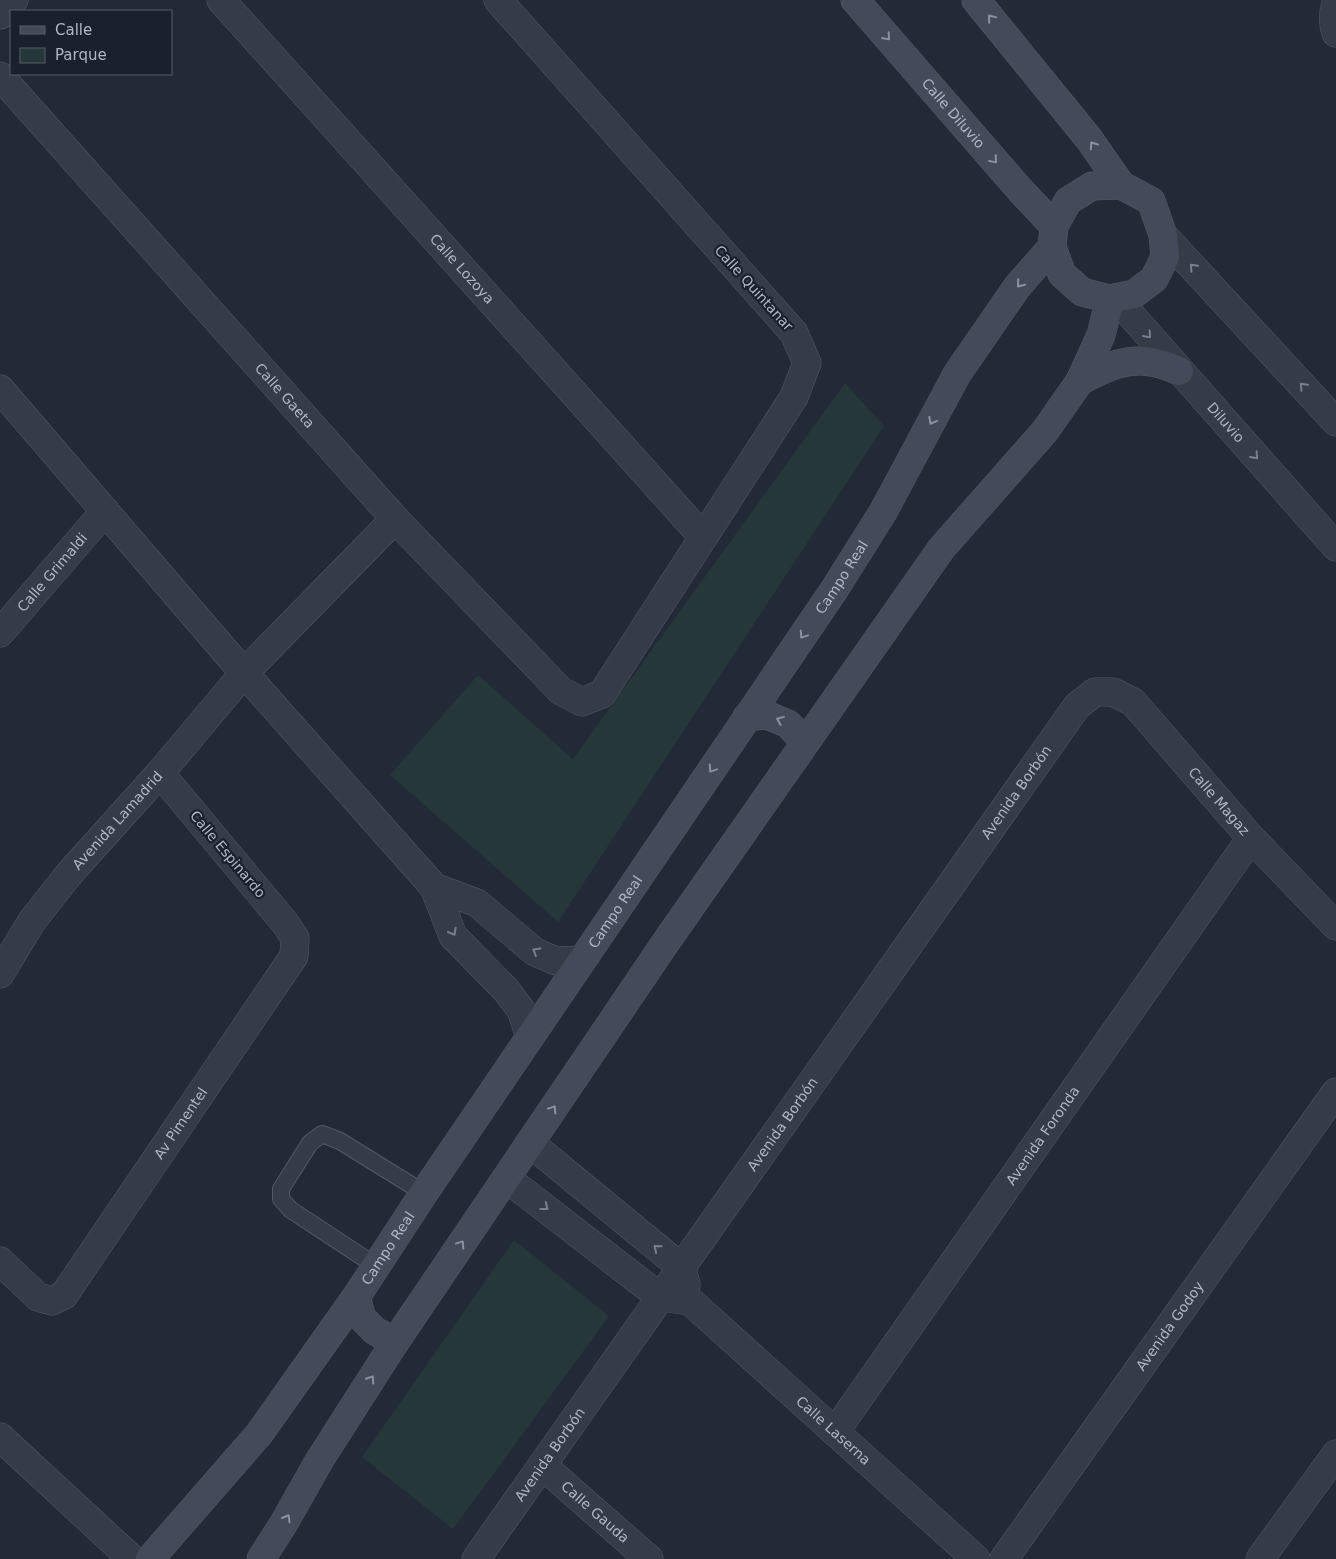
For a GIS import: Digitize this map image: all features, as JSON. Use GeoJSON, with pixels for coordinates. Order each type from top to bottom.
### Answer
{"type":"FeatureCollection","features":[{"type":"Feature","properties":{"kind":"street"},"geometry":{"type":"LineString","coordinates":[[0,15],[14,0]]}},
{"type":"Feature","properties":{"kind":"street","name":"Calle Lozoya"},"geometry":{"type":"LineString","coordinates":[[221,0],[703,537]]}},
{"type":"Feature","properties":{"kind":"street","name":"Calle Quintanar"},"geometry":{"type":"LineString","coordinates":[[498,0],[794,333],[806,363],[794,397],[602,694],[582,702]]}},
{"type":"Feature","properties":{"kind":"street","name":"Calle Diluvio"},"geometry":{"type":"LineString","coordinates":[[855,0],[1021,191],[1053,237]]}},
{"type":"Feature","properties":{"kind":"street"},"geometry":{"type":"LineString","coordinates":[[976,0],[1089,139],[1121,185],[1151,201],[1163,235],[1165,256],[1154,279],[1134,294],[1113,299],[1082,292],[1062,274],[1053,237],[1068,201],[1092,186],[1121,185]]}},
{"type":"Feature","properties":{"kind":"street"},"geometry":{"type":"LineString","coordinates":[[1336,3],[1333,14],[1336,33]]}},
{"type":"Feature","properties":{"kind":"street","name":"Calle Gaeta"},"geometry":{"type":"LineString","coordinates":[[0,76],[395,519],[562,691],[582,702]]}},
{"type":"Feature","properties":{"kind":"street"},"geometry":{"type":"LineString","coordinates":[[1163,235],[1336,422]]}},
{"type":"Feature","properties":{"kind":"street","name":"Campo Real"},"geometry":{"type":"LineString","coordinates":[[150,1559],[259,1434],[356,1297],[582,960],[834,590],[883,512],[957,374],[1053,237]]}},
{"type":"Feature","properties":{"kind":"street"},"geometry":{"type":"LineString","coordinates":[[261,1559],[319,1461],[395,1342],[668,939],[941,550],[1045,431],[1080,381],[1101,335],[1113,299]]}},
{"type":"Feature","properties":{"kind":"street","name":"Diluvio"},"geometry":{"type":"LineString","coordinates":[[1113,299],[1336,547]]}},
{"type":"Feature","properties":{"kind":"street"},"geometry":{"type":"LineString","coordinates":[[1080,381],[1118,363],[1138,361],[1156,363],[1179,371]]}},
{"type":"Feature","properties":{"kind":"street"},"geometry":{"type":"LineString","coordinates":[[0,389],[244,673],[434,887],[453,936],[506,990],[521,1010],[530,1037]]}},
{"type":"Feature","properties":{"kind":"street","name":"Calle Grimaldi"},"geometry":{"type":"LineString","coordinates":[[0,633],[105,511]]}},
{"type":"Feature","properties":{"kind":"street","name":"Avenida Lamadrid"},"geometry":{"type":"LineString","coordinates":[[0,974],[32,921],[69,874],[160,772],[244,673],[395,519]]}},
{"type":"Feature","properties":{"kind":"street","name":"Calle Magaz"},"geometry":{"type":"LineString","coordinates":[[1095,692],[1113,692],[1133,702],[1251,838],[1336,926]]}},
{"type":"Feature","properties":{"kind":"street","name":"Avenida Borbón"},"geometry":{"type":"LineString","coordinates":[[476,1559],[1077,706],[1095,692]]}},
{"type":"Feature","properties":{"kind":"street"},"geometry":{"type":"LineString","coordinates":[[747,717],[767,716],[788,724],[805,742]]}},
{"type":"Feature","properties":{"kind":"street","name":"Calle Espinardo"},"geometry":{"type":"LineString","coordinates":[[160,772],[285,923],[295,938]]}},
{"type":"Feature","properties":{"kind":"street","name":"Avenida Foronda"},"geometry":{"type":"LineString","coordinates":[[835,1432],[1251,838]]}},
{"type":"Feature","properties":{"kind":"street"},"geometry":{"type":"LineString","coordinates":[[434,887],[477,903],[535,952],[556,961],[582,960]]}},
{"type":"Feature","properties":{"kind":"street","name":"Av Pimentel"},"geometry":{"type":"LineString","coordinates":[[0,1261],[38,1297],[52,1301],[64,1295],[294,956],[295,938]]}},
{"type":"Feature","properties":{"kind":"street","name":"Avenida Godoy"},"geometry":{"type":"LineString","coordinates":[[1004,1559],[1336,1092]]}},
{"type":"Feature","properties":{"kind":"street"},"geometry":{"type":"LineString","coordinates":[[506,1178],[660,1297],[690,1301],[682,1268],[530,1143]]}},
{"type":"Feature","properties":{"kind":"street"},"geometry":{"type":"LineString","coordinates":[[356,1297],[362,1318],[375,1331],[395,1342]]}},
{"type":"Feature","properties":{"kind":"street","name":"Calle Laserna"},"geometry":{"type":"LineString","coordinates":[[690,1301],[976,1559]]}},
{"type":"Feature","properties":{"kind":"street"},"geometry":{"type":"LineString","coordinates":[[0,1437],[132,1559]]}},
{"type":"Feature","properties":{"kind":"street"},"geometry":{"type":"LineString","coordinates":[[1260,1559],[1336,1454]]}},
{"type":"Feature","properties":{"kind":"street","name":"Calle Gauda"},"geometry":{"type":"LineString","coordinates":[[542,1465],[649,1559]]}},
{"type":"Feature","properties":{"kind":"lane"},"geometry":{"type":"LineString","coordinates":[[376,1266],[291,1210],[282,1199],[281,1189],[310,1143],[322,1134],[340,1141],[424,1194]]}},
{"type":"Feature","properties":{"kind":"green space"},"geometry":{"type":"Polygon","coordinates":[[[845,383],[884,426],[558,922],[390,775],[478,675],[573,759],[845,383]]]}},
{"type":"Feature","properties":{"kind":"green space"},"geometry":{"type":"Polygon","coordinates":[[[514,1240],[609,1316],[453,1529],[362,1457],[514,1240]]]}}]}
